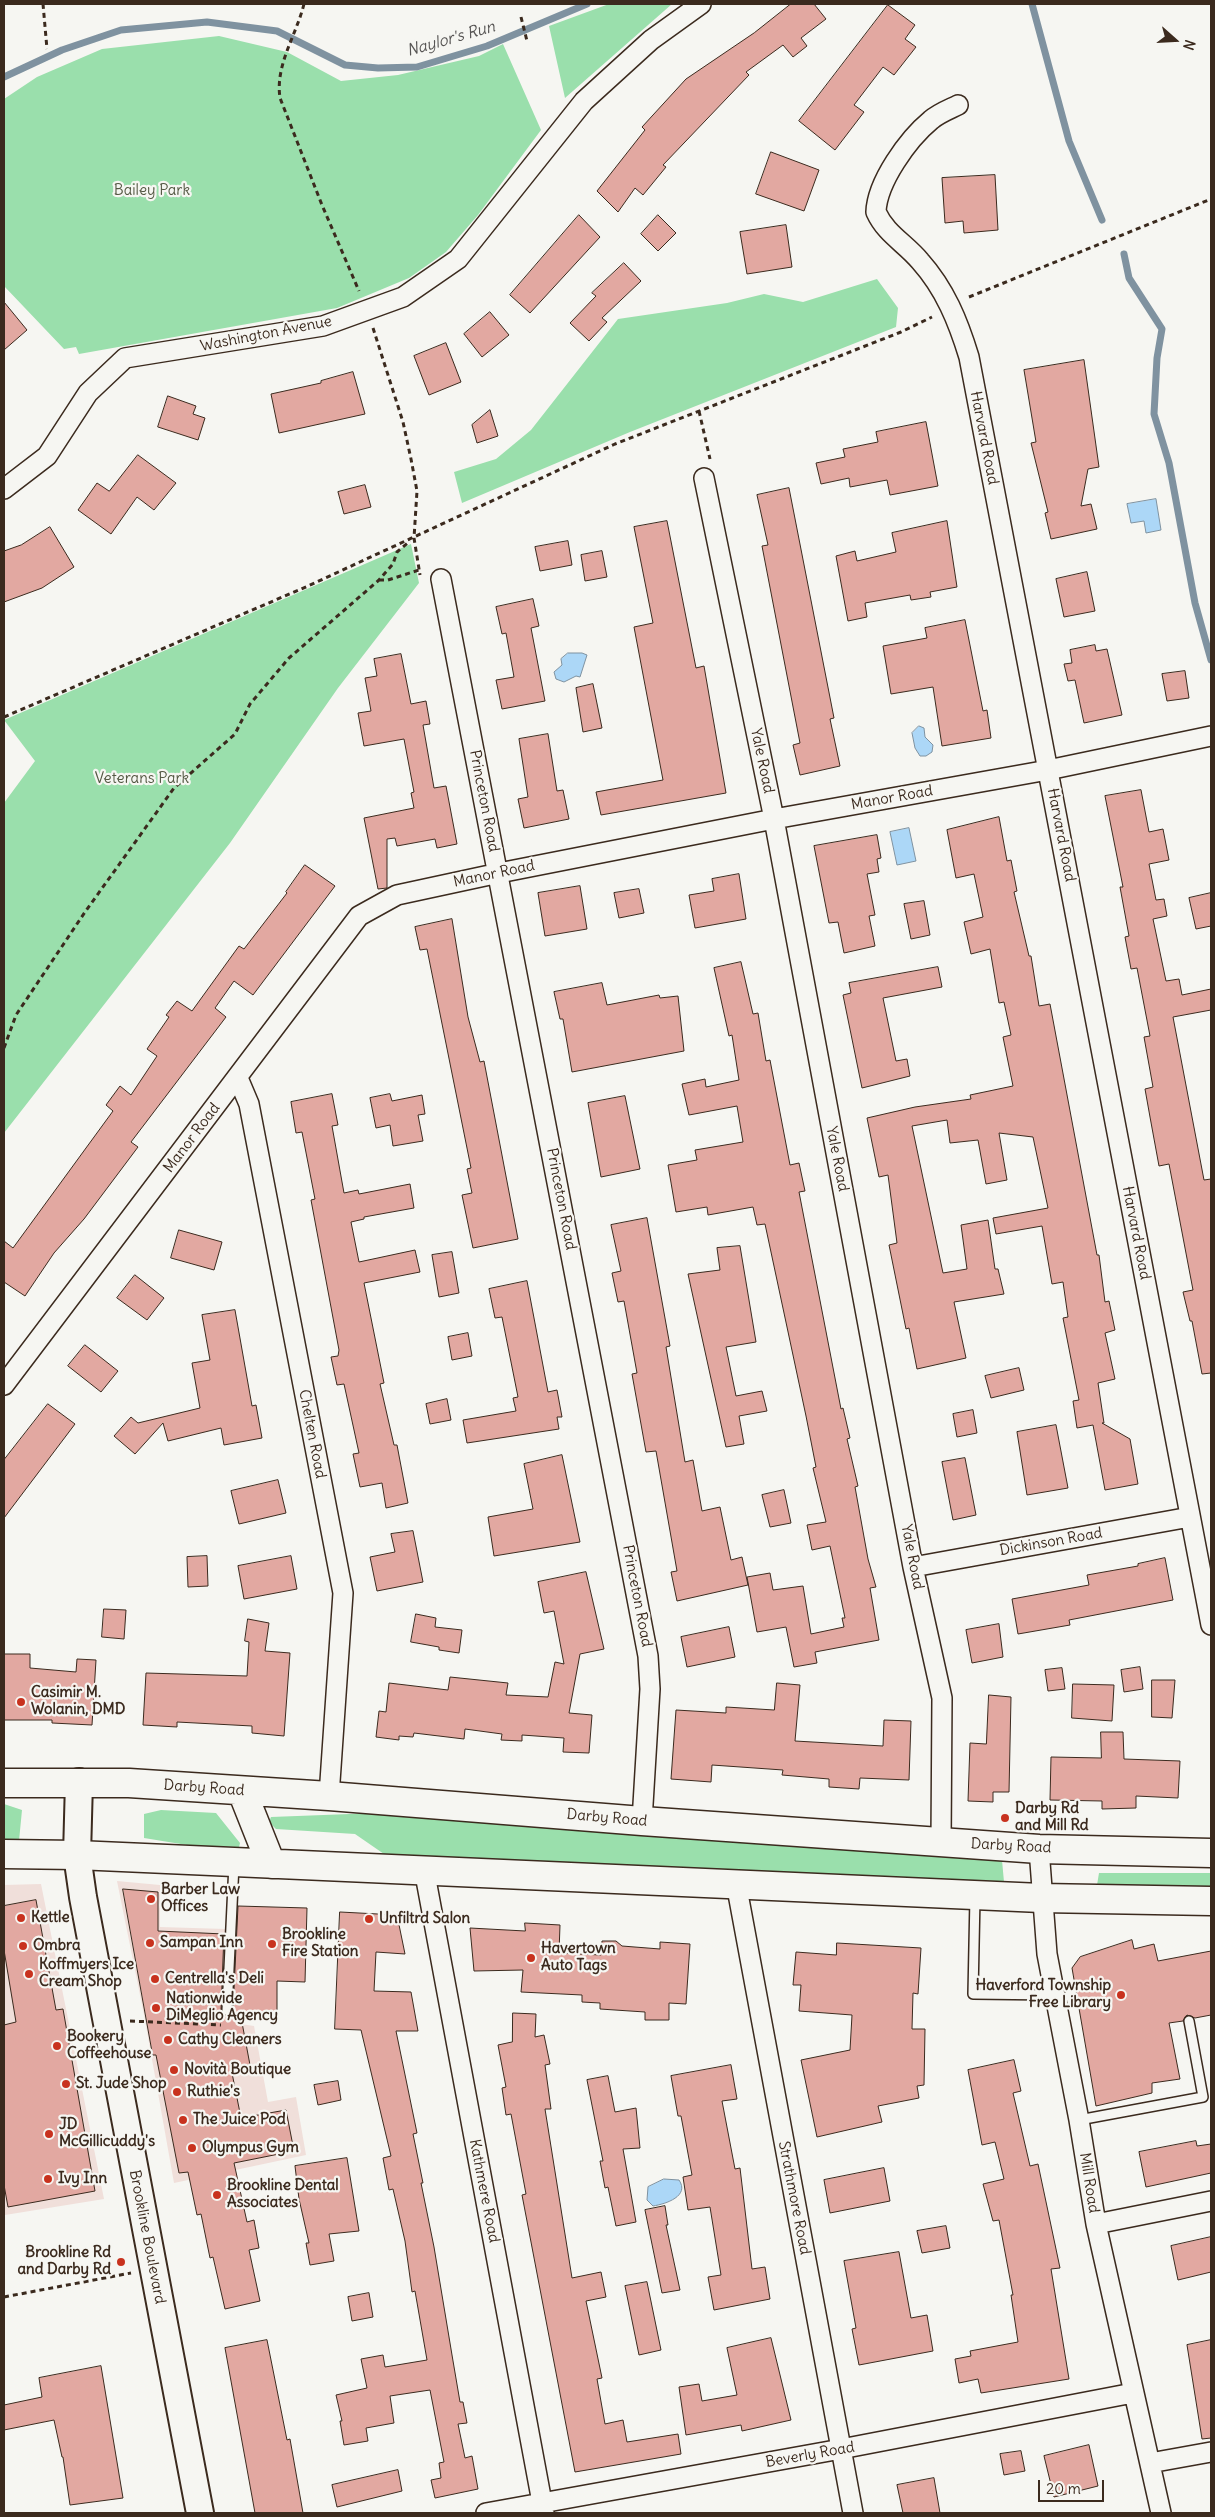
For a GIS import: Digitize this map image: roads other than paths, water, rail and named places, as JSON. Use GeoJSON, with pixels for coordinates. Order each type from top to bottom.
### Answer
{"type":"FeatureCollection","features":[{"type":"Feature","properties":{"kind":"main road","name":"Darby Road"},"geometry":{"type":"LineString","coordinates":[[4,1783],[79,1782],[329,1796],[941,1842],[1039,1848],[1211,1853]]}},
{"type":"Feature","properties":{"kind":"main road"},"geometry":{"type":"LineString","coordinates":[[242,1791],[271,1864]]}},
{"type":"Feature","properties":{"kind":"main road"},"geometry":{"type":"LineString","coordinates":[[4,1854],[234,1861],[1041,1898],[1211,1901]]}},
{"type":"Feature","properties":{"kind":"street","name":"Washington Avenue"},"geometry":{"type":"LineString","coordinates":[[4,489],[47,456],[88,393],[125,358],[323,326],[403,297],[458,259],[584,101],[651,40],[701,4]]}},
{"type":"Feature","properties":{"kind":"street","name":"Harvard Road"},"geometry":{"type":"LineString","coordinates":[[958,105],[932,119],[916,134],[888,175],[877,202],[876,212],[881,223],[931,274],[958,320],[969,357],[1211,1625]]}},
{"type":"Feature","properties":{"kind":"street","name":"Yale Road"},"geometry":{"type":"LineString","coordinates":[[704,478],[774,819],[913,1567],[942,1698],[941,1842]]}},
{"type":"Feature","properties":{"kind":"street","name":"Princeton Road"},"geometry":{"type":"LineString","coordinates":[[441,579],[648,1656],[650,1689],[642,1821]]}},
{"type":"Feature","properties":{"kind":"street","name":"Manor Road"},"geometry":{"type":"LineString","coordinates":[[4,1385],[359,916],[397,895],[498,873],[774,819],[1048,770],[1211,736]]}},
{"type":"Feature","properties":{"kind":"street","name":"Chelten Road"},"geometry":{"type":"LineString","coordinates":[[238,1078],[249,1104],[343,1593],[329,1796]]}},
{"type":"Feature","properties":{"kind":"street","name":"Dickinson Road"},"geometry":{"type":"LineString","coordinates":[[913,1567],[1190,1518]]}},
{"type":"Feature","properties":{"kind":"street","name":"Brookline Boulevard"},"geometry":{"type":"LineString","coordinates":[[79,1782],[77,1855],[152,2268],[200,2513]]}},
{"type":"Feature","properties":{"kind":"street","name":"Mill Road"},"geometry":{"type":"LineString","coordinates":[[1039,1848],[1041,1898],[1047,1954],[1079,2120],[1096,2224],[1161,2513]]}},
{"type":"Feature","properties":{"kind":"street","name":"Kathmere Road"},"geometry":{"type":"LineString","coordinates":[[424,1870],[543,2508]]}},
{"type":"Feature","properties":{"kind":"street","name":"Strathmore Road"},"geometry":{"type":"LineString","coordinates":[[736,1883],[853,2513]]}},
{"type":"Feature","properties":{"kind":"street"},"geometry":{"type":"LineString","coordinates":[[1096,2224],[1211,2201]]}},
{"type":"Feature","properties":{"kind":"street","name":"Beverly Road"},"geometry":{"type":"LineString","coordinates":[[486,2513],[543,2508],[1133,2392]]}},
{"type":"Feature","properties":{"kind":"street"},"geometry":{"type":"LineString","coordinates":[[1150,2463],[1211,2452]]}},
{"type":"Feature","properties":{"kind":"lane"},"geometry":{"type":"LineString","coordinates":[[227,2010],[234,1861]]}},
{"type":"Feature","properties":{"kind":"lane"},"geometry":{"type":"LineString","coordinates":[[975,1894],[973,1994],[1054,1995]]}},
{"type":"Feature","properties":{"kind":"lane"},"geometry":{"type":"LineString","coordinates":[[1079,2120],[1203,2096],[1189,2021]]}},
{"type":"Feature","properties":{"kind":"water"},"geometry":{"type":"Polygon","coordinates":[[[1156,499],[1161,530],[1146,533],[1144,521],[1131,523],[1127,504],[1156,499]]]}},
{"type":"Feature","properties":{"kind":"water"},"geometry":{"type":"Polygon","coordinates":[[[568,653],[587,655],[580,677],[576,676],[564,682],[556,679],[554,672],[562,665],[561,659],[568,653]]]}},
{"type":"Feature","properties":{"kind":"water"},"geometry":{"type":"Polygon","coordinates":[[[919,726],[924,728],[925,737],[933,745],[932,752],[926,756],[920,756],[915,748],[912,733],[919,726]]]}},
{"type":"Feature","properties":{"kind":"water"},"geometry":{"type":"Polygon","coordinates":[[[909,828],[916,861],[897,865],[890,832],[909,828]]]}},
{"type":"Feature","properties":{"kind":"water"},"geometry":{"type":"Polygon","coordinates":[[[664,2179],[679,2180],[682,2186],[681,2191],[679,2195],[670,2201],[653,2206],[647,2200],[648,2187],[664,2179]]]}},
{"type":"Feature","properties":{"kind":"waterway","name":"Naylor's Run"},"geometry":{"type":"LineString","coordinates":[[4,77],[62,50],[121,30],[207,22],[277,31],[345,65],[378,68],[417,67],[487,46],[587,4]]}},
{"type":"Feature","properties":{"kind":"waterway"},"geometry":{"type":"LineString","coordinates":[[1032,4],[1069,141],[1102,220]]}},
{"type":"Feature","properties":{"kind":"waterway"},"geometry":{"type":"LineString","coordinates":[[1124,254],[1129,278],[1162,329],[1157,358],[1154,414],[1169,463],[1195,603],[1211,660]]}},
{"type":"Feature","properties":{"kind":"place","name":"Casimir M. Wolanin, DMD"},"geometry":{"type":"Point","coordinates":[21,1702]}},
{"type":"Feature","properties":{"kind":"place","name":"Darby Rd and Mill Rd"},"geometry":{"type":"Point","coordinates":[1005,1818]}},
{"type":"Feature","properties":{"kind":"place","name":"Barber Law Offices"},"geometry":{"type":"Point","coordinates":[151,1899]}},
{"type":"Feature","properties":{"kind":"place","name":"Kettle"},"geometry":{"type":"Point","coordinates":[21,1918]}},
{"type":"Feature","properties":{"kind":"place","name":"Unfiltrd Salon"},"geometry":{"type":"Point","coordinates":[369,1919]}},
{"type":"Feature","properties":{"kind":"place","name":"Sampan Inn"},"geometry":{"type":"Point","coordinates":[150,1943]}},
{"type":"Feature","properties":{"kind":"place","name":"Brookline Fire Station"},"geometry":{"type":"Point","coordinates":[272,1944]}},
{"type":"Feature","properties":{"kind":"place","name":"Ombra"},"geometry":{"type":"Point","coordinates":[23,1946]}},
{"type":"Feature","properties":{"kind":"place","name":"Havertown Auto Tags"},"geometry":{"type":"Point","coordinates":[531,1958]}},
{"type":"Feature","properties":{"kind":"place","name":"Koffmyers Ice Cream Shop"},"geometry":{"type":"Point","coordinates":[29,1974]}},
{"type":"Feature","properties":{"kind":"place","name":"Centrella's Deli"},"geometry":{"type":"Point","coordinates":[155,1979]}},
{"type":"Feature","properties":{"kind":"place","name":"Haverford Township Free Library"},"geometry":{"type":"Point","coordinates":[1121,1995]}},
{"type":"Feature","properties":{"kind":"place","name":"Nationwide DiMeglio Agency"},"geometry":{"type":"Point","coordinates":[156,2008]}},
{"type":"Feature","properties":{"kind":"place","name":"Cathy Cleaners"},"geometry":{"type":"Point","coordinates":[168,2040]}},
{"type":"Feature","properties":{"kind":"place","name":"Bookery Coffeehouse"},"geometry":{"type":"Point","coordinates":[57,2046]}},
{"type":"Feature","properties":{"kind":"place","name":"Novità Boutique"},"geometry":{"type":"Point","coordinates":[174,2070]}},
{"type":"Feature","properties":{"kind":"place","name":"St. Jude Shop"},"geometry":{"type":"Point","coordinates":[66,2084]}},
{"type":"Feature","properties":{"kind":"place","name":"Ruthie's"},"geometry":{"type":"Point","coordinates":[177,2092]}},
{"type":"Feature","properties":{"kind":"place","name":"The Juice Pod"},"geometry":{"type":"Point","coordinates":[183,2120]}},
{"type":"Feature","properties":{"kind":"place","name":"JD McGillicuddy's"},"geometry":{"type":"Point","coordinates":[49,2134]}},
{"type":"Feature","properties":{"kind":"place","name":"Olympus Gym"},"geometry":{"type":"Point","coordinates":[192,2148]}},
{"type":"Feature","properties":{"kind":"place","name":"Ivy Inn"},"geometry":{"type":"Point","coordinates":[48,2179]}},
{"type":"Feature","properties":{"kind":"place","name":"Brookline Dental Associates"},"geometry":{"type":"Point","coordinates":[217,2195]}},
{"type":"Feature","properties":{"kind":"place","name":"Brookline Rd and Darby Rd"},"geometry":{"type":"Point","coordinates":[121,2262]}},
{"type":"Feature","properties":{"kind":"park label","name":"Bailey Park"},"geometry":{"type":"Point","coordinates":[152,191]}},
{"type":"Feature","properties":{"kind":"park label","name":"Veterans Park"},"geometry":{"type":"Point","coordinates":[142,779]}}]}
